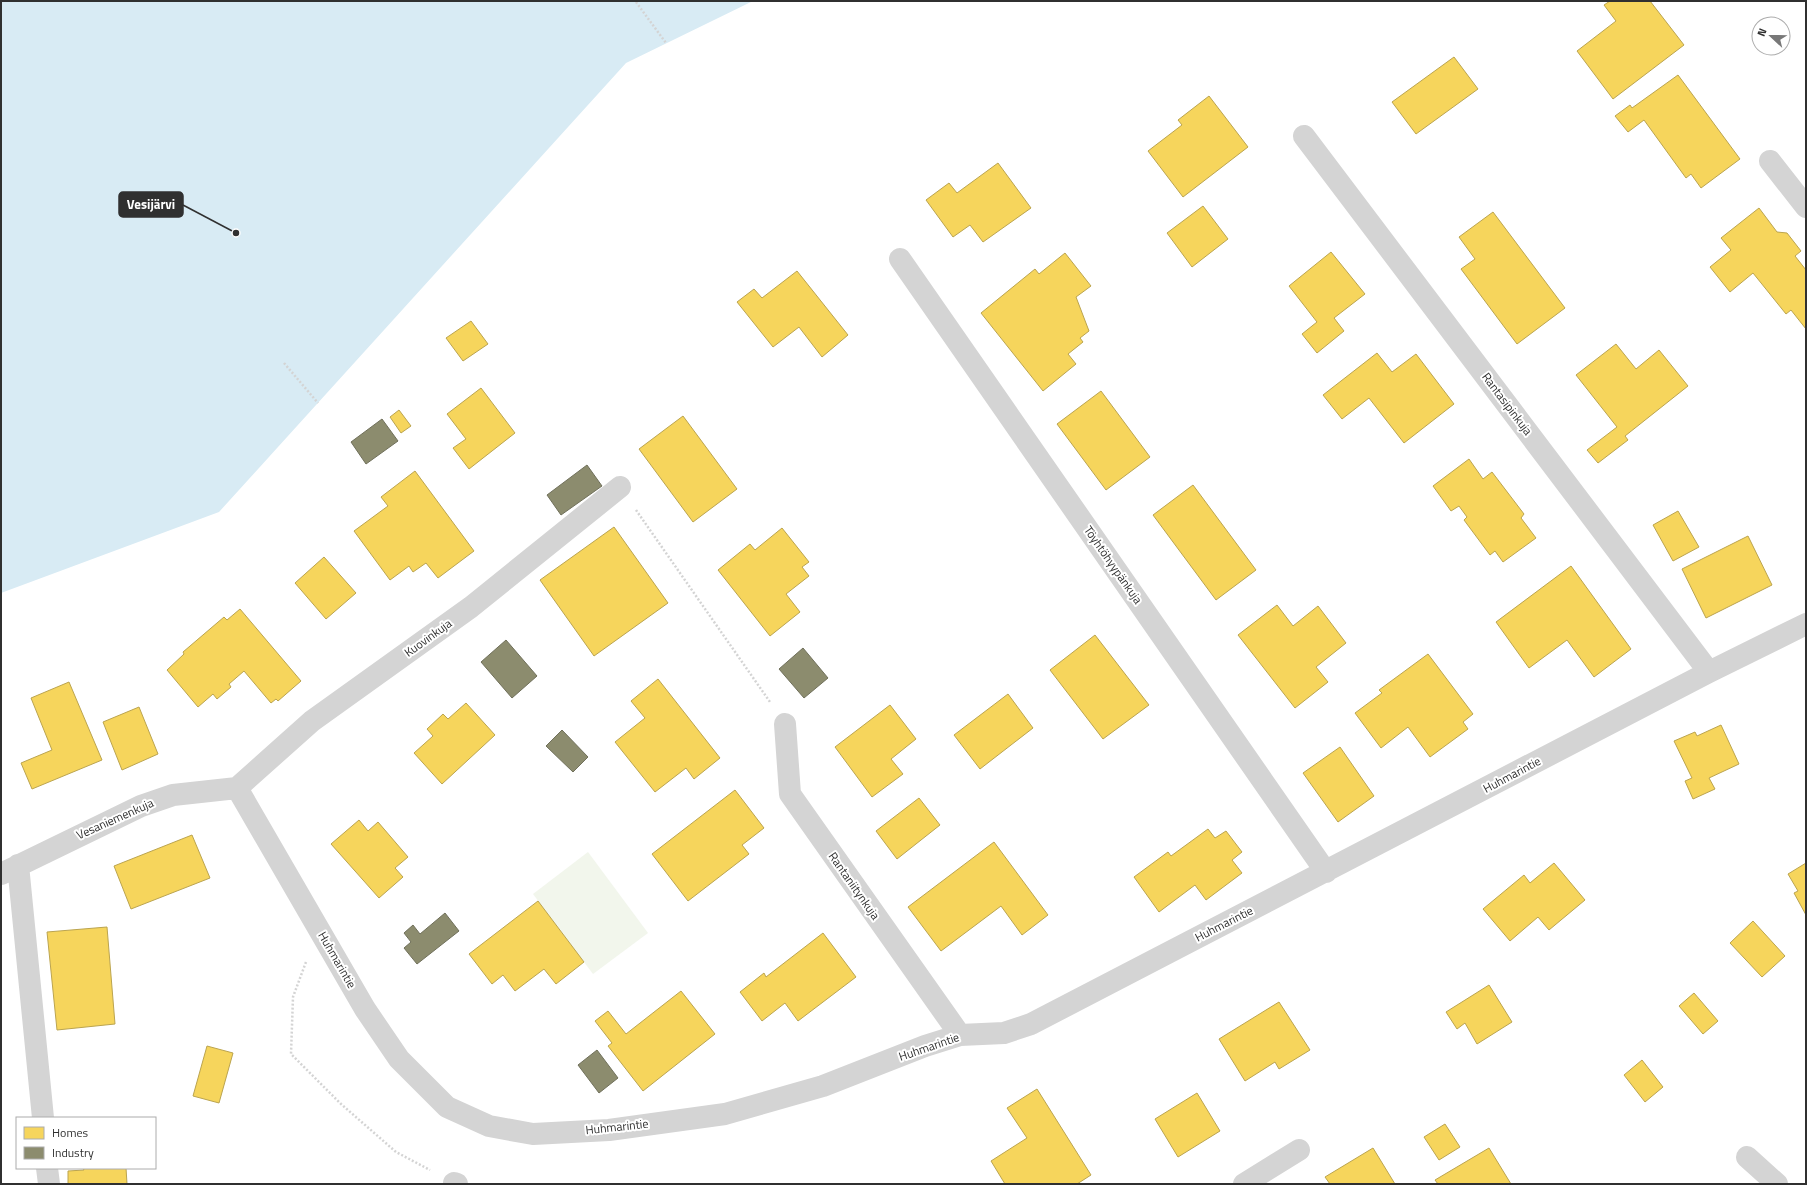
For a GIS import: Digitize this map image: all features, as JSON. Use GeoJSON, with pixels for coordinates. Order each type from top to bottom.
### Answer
{"type":"FeatureCollection","features":[{"type":"Feature","properties":{"kind":"street","name":"Rantasipinkuja"},"geometry":{"type":"LineString","coordinates":[[1304,136],[1709,672]]}},
{"type":"Feature","properties":{"kind":"street"},"geometry":{"type":"LineString","coordinates":[[1770,161],[1806,207]]}},
{"type":"Feature","properties":{"kind":"street","name":"Töyhtöhyypänkuja"},"geometry":{"type":"LineString","coordinates":[[900,259],[1326,872]]}},
{"type":"Feature","properties":{"kind":"street","name":"Kuovinkuja"},"geometry":{"type":"LineString","coordinates":[[237,788],[312,721],[471,607],[620,487]]}},
{"type":"Feature","properties":{"kind":"street","name":"Huhmarintie"},"geometry":{"type":"LineString","coordinates":[[237,788],[365,1009],[399,1059],[421,1083],[447,1107],[489,1126],[533,1134],[609,1130],[725,1114],[823,1086],[925,1046],[960,1035],[1004,1033],[1031,1024],[1709,672],[1806,624]]}},
{"type":"Feature","properties":{"kind":"street","name":"Rantaniitynkuja"},"geometry":{"type":"LineString","coordinates":[[785,724],[790,794],[960,1035]]}},
{"type":"Feature","properties":{"kind":"street","name":"Vesaniemenkuja"},"geometry":{"type":"LineString","coordinates":[[10,869],[141,806],[173,795],[237,788]]}},
{"type":"Feature","properties":{"kind":"street"},"geometry":{"type":"LineString","coordinates":[[10,869],[43,1117]]}},
{"type":"Feature","properties":{"kind":"street"},"geometry":{"type":"LineString","coordinates":[[1244,1184],[1299,1150]]}},
{"type":"Feature","properties":{"kind":"street"},"geometry":{"type":"LineString","coordinates":[[1747,1158],[1778,1184]]}},
{"type":"Feature","properties":{"kind":"street"},"geometry":{"type":"LineString","coordinates":[[48,1169],[49,1184]]}},
{"type":"Feature","properties":{"kind":"path"},"geometry":{"type":"LineString","coordinates":[[636,2],[666,43]]}},
{"type":"Feature","properties":{"kind":"path"},"geometry":{"type":"LineString","coordinates":[[284,363],[318,403]]}},
{"type":"Feature","properties":{"kind":"path"},"geometry":{"type":"LineString","coordinates":[[620,487],[785,724]]}},
{"type":"Feature","properties":{"kind":"path"},"geometry":{"type":"LineString","coordinates":[[320,930],[307,958],[293,997],[291,1054],[341,1104],[396,1152],[455,1183]]}},
{"type":"Feature","properties":{"kind":"shaded area"},"geometry":{"type":"Polygon","coordinates":[[[1,1],[753,1],[626,63],[219,512],[1,593],[1,1]]]}},
{"type":"Feature","properties":{"kind":"shaded area"},"geometry":{"type":"Polygon","coordinates":[[[588,852],[648,933],[593,974],[533,894],[588,852]]]}},
{"type":"Feature","properties":{"kind":"building: Homes"},"geometry":{"type":"Polygon","coordinates":[[[1610,1],[1650,1],[1684,45],[1613,99],[1577,51],[1616,21],[1604,5],[1610,1]]]}},
{"type":"Feature","properties":{"kind":"building: Homes"},"geometry":{"type":"Polygon","coordinates":[[[1454,57],[1478,89],[1416,134],[1392,102],[1454,57]]]}},
{"type":"Feature","properties":{"kind":"building: Homes"},"geometry":{"type":"Polygon","coordinates":[[[1678,75],[1740,159],[1701,188],[1691,174],[1686,178],[1644,120],[1628,132],[1615,116],[1630,105],[1632,108],[1678,75]]]}},
{"type":"Feature","properties":{"kind":"building: Homes"},"geometry":{"type":"Polygon","coordinates":[[[1209,96],[1248,147],[1183,197],[1148,151],[1182,125],[1178,120],[1209,96]]]}},
{"type":"Feature","properties":{"kind":"building: Homes"},"geometry":{"type":"Polygon","coordinates":[[[998,163],[1031,208],[983,242],[970,225],[953,237],[926,200],[949,183],[957,193],[998,163]]]}},
{"type":"Feature","properties":{"kind":"building: Homes"},"geometry":{"type":"Polygon","coordinates":[[[1203,206],[1228,239],[1192,267],[1167,233],[1203,206]]]}},
{"type":"Feature","properties":{"kind":"building: Homes"},"geometry":{"type":"Polygon","coordinates":[[[1759,208],[1777,232],[1787,233],[1801,251],[1795,256],[1806,270],[1806,329],[1791,310],[1786,314],[1753,273],[1730,292],[1710,267],[1731,250],[1721,238],[1759,208]]]}},
{"type":"Feature","properties":{"kind":"building: Homes"},"geometry":{"type":"Polygon","coordinates":[[[1493,212],[1565,308],[1517,344],[1461,269],[1475,259],[1459,237],[1493,212]]]}},
{"type":"Feature","properties":{"kind":"building: Homes"},"geometry":{"type":"Polygon","coordinates":[[[1331,252],[1365,294],[1334,318],[1344,331],[1317,353],[1302,334],[1317,322],[1289,286],[1331,252]]]}},
{"type":"Feature","properties":{"kind":"building: Homes"},"geometry":{"type":"Polygon","coordinates":[[[1065,253],[1091,286],[1076,297],[1089,331],[1080,338],[1083,342],[1068,354],[1076,364],[1043,391],[981,313],[1035,269],[1039,274],[1065,253]]]}},
{"type":"Feature","properties":{"kind":"building: Homes"},"geometry":{"type":"Polygon","coordinates":[[[797,271],[848,335],[822,357],[799,327],[773,347],[737,302],[754,289],[762,298],[797,271]]]}},
{"type":"Feature","properties":{"kind":"building: Homes"},"geometry":{"type":"Polygon","coordinates":[[[471,321],[488,344],[463,361],[446,338],[471,321]]]}},
{"type":"Feature","properties":{"kind":"building: Homes"},"geometry":{"type":"Polygon","coordinates":[[[1616,344],[1636,369],[1659,350],[1688,386],[1625,436],[1628,440],[1598,463],[1587,450],[1617,427],[1576,375],[1616,344]]]}},
{"type":"Feature","properties":{"kind":"building: Homes"},"geometry":{"type":"Polygon","coordinates":[[[1377,353],[1392,372],[1416,354],[1454,404],[1404,443],[1369,398],[1342,419],[1323,395],[1377,353]]]}},
{"type":"Feature","properties":{"kind":"building: Homes"},"geometry":{"type":"Polygon","coordinates":[[[481,388],[515,433],[469,469],[453,448],[466,439],[447,414],[481,388]]]}},
{"type":"Feature","properties":{"kind":"building: Homes"},"geometry":{"type":"Polygon","coordinates":[[[1101,391],[1150,457],[1106,490],[1057,424],[1101,391]]]}},
{"type":"Feature","properties":{"kind":"building: Homes"},"geometry":{"type":"Polygon","coordinates":[[[399,410],[411,426],[401,433],[390,417],[399,410]]]}},
{"type":"Feature","properties":{"kind":"building: Homes"},"geometry":{"type":"Polygon","coordinates":[[[683,416],[737,489],[693,522],[639,449],[683,416]]]}},
{"type":"Feature","properties":{"kind":"building: Homes"},"geometry":{"type":"Polygon","coordinates":[[[1469,459],[1483,479],[1492,472],[1524,514],[1521,518],[1536,538],[1503,562],[1495,551],[1490,555],[1464,520],[1467,517],[1459,506],[1451,511],[1433,486],[1469,459]]]}},
{"type":"Feature","properties":{"kind":"building: Homes"},"geometry":{"type":"Polygon","coordinates":[[[415,471],[474,551],[438,578],[426,563],[413,572],[409,566],[390,580],[354,531],[388,506],[381,497],[415,471]]]}},
{"type":"Feature","properties":{"kind":"building: Homes"},"geometry":{"type":"Polygon","coordinates":[[[1193,485],[1256,570],[1216,600],[1153,515],[1193,485]]]}},
{"type":"Feature","properties":{"kind":"building: Homes"},"geometry":{"type":"Polygon","coordinates":[[[1678,511],[1699,547],[1673,561],[1653,525],[1678,511]]]}},
{"type":"Feature","properties":{"kind":"building: Homes"},"geometry":{"type":"Polygon","coordinates":[[[614,527],[668,603],[594,656],[540,580],[614,527]]]}},
{"type":"Feature","properties":{"kind":"building: Homes"},"geometry":{"type":"Polygon","coordinates":[[[782,528],[809,562],[802,567],[809,576],[786,594],[800,612],[770,636],[718,570],[750,544],[755,550],[782,528]]]}},
{"type":"Feature","properties":{"kind":"building: Homes"},"geometry":{"type":"Polygon","coordinates":[[[1748,536],[1772,585],[1706,618],[1682,569],[1748,536]]]}},
{"type":"Feature","properties":{"kind":"building: Homes"},"geometry":{"type":"Polygon","coordinates":[[[324,557],[356,593],[326,619],[295,583],[324,557]]]}},
{"type":"Feature","properties":{"kind":"building: Homes"},"geometry":{"type":"Polygon","coordinates":[[[1571,566],[1631,649],[1594,677],[1567,640],[1529,668],[1496,622],[1571,566]]]}},
{"type":"Feature","properties":{"kind":"building: Homes"},"geometry":{"type":"Polygon","coordinates":[[[1277,605],[1293,626],[1318,606],[1346,643],[1316,667],[1328,682],[1295,708],[1238,635],[1277,605]]]}},
{"type":"Feature","properties":{"kind":"building: Homes"},"geometry":{"type":"Polygon","coordinates":[[[240,609],[301,681],[278,701],[276,699],[271,703],[244,671],[229,684],[231,687],[217,699],[213,694],[198,707],[167,670],[184,654],[183,652],[224,617],[227,620],[240,609]]]}},
{"type":"Feature","properties":{"kind":"building: Homes"},"geometry":{"type":"Polygon","coordinates":[[[1095,635],[1149,705],[1103,739],[1050,670],[1095,635]]]}},
{"type":"Feature","properties":{"kind":"building: Homes"},"geometry":{"type":"Polygon","coordinates":[[[1428,654],[1473,714],[1463,722],[1468,729],[1430,757],[1408,727],[1381,748],[1355,713],[1382,693],[1379,690],[1428,654]]]}},
{"type":"Feature","properties":{"kind":"building: Homes"},"geometry":{"type":"Polygon","coordinates":[[[658,679],[720,758],[694,779],[686,768],[655,792],[615,742],[645,718],[631,701],[658,679]]]}},
{"type":"Feature","properties":{"kind":"building: Homes"},"geometry":{"type":"Polygon","coordinates":[[[69,682],[102,760],[32,789],[21,763],[52,750],[31,698],[69,682]]]}},
{"type":"Feature","properties":{"kind":"building: Homes"},"geometry":{"type":"Polygon","coordinates":[[[1008,694],[1033,728],[980,769],[954,735],[1008,694]]]}},
{"type":"Feature","properties":{"kind":"building: Homes"},"geometry":{"type":"Polygon","coordinates":[[[466,703],[495,735],[442,784],[414,753],[433,736],[427,729],[443,714],[448,719],[466,703]]]}},
{"type":"Feature","properties":{"kind":"building: Homes"},"geometry":{"type":"Polygon","coordinates":[[[890,705],[916,739],[891,759],[903,774],[872,797],[835,747],[890,705]]]}},
{"type":"Feature","properties":{"kind":"building: Homes"},"geometry":{"type":"Polygon","coordinates":[[[139,707],[158,754],[122,770],[103,722],[139,707]]]}},
{"type":"Feature","properties":{"kind":"building: Homes"},"geometry":{"type":"Polygon","coordinates":[[[1721,725],[1739,764],[1709,778],[1715,789],[1693,799],[1685,781],[1692,778],[1674,741],[1695,732],[1697,736],[1721,725]]]}},
{"type":"Feature","properties":{"kind":"building: Homes"},"geometry":{"type":"Polygon","coordinates":[[[1340,747],[1374,796],[1338,822],[1303,773],[1340,747]]]}},
{"type":"Feature","properties":{"kind":"building: Homes"},"geometry":{"type":"Polygon","coordinates":[[[735,790],[764,828],[742,845],[749,854],[688,901],[652,854],[735,790]]]}},
{"type":"Feature","properties":{"kind":"building: Homes"},"geometry":{"type":"Polygon","coordinates":[[[919,798],[940,825],[897,859],[876,831],[919,798]]]}},
{"type":"Feature","properties":{"kind":"building: Homes"},"geometry":{"type":"Polygon","coordinates":[[[359,820],[368,831],[378,822],[408,857],[395,868],[403,877],[379,898],[331,844],[359,820]]]}},
{"type":"Feature","properties":{"kind":"building: Homes"},"geometry":{"type":"Polygon","coordinates":[[[1208,829],[1215,838],[1226,831],[1242,852],[1232,860],[1242,873],[1206,900],[1195,885],[1159,912],[1134,877],[1168,852],[1171,856],[1208,829]]]}},
{"type":"Feature","properties":{"kind":"building: Homes"},"geometry":{"type":"Polygon","coordinates":[[[192,835],[210,878],[131,909],[114,866],[192,835]]]}},
{"type":"Feature","properties":{"kind":"building: Homes"},"geometry":{"type":"Polygon","coordinates":[[[994,842],[1048,915],[1022,935],[1001,906],[941,951],[908,907],[994,842]]]}},
{"type":"Feature","properties":{"kind":"building: Homes"},"geometry":{"type":"Polygon","coordinates":[[[1554,863],[1585,900],[1549,930],[1538,917],[1510,941],[1483,909],[1524,875],[1530,883],[1554,863]]]}},
{"type":"Feature","properties":{"kind":"building: Homes"},"geometry":{"type":"Polygon","coordinates":[[[1806,863],[1806,915],[1794,893],[1798,891],[1788,874],[1806,863]]]}},
{"type":"Feature","properties":{"kind":"building: Homes"},"geometry":{"type":"Polygon","coordinates":[[[538,901],[584,962],[556,984],[544,969],[515,991],[503,975],[492,984],[469,954],[538,901]]]}},
{"type":"Feature","properties":{"kind":"building: Homes"},"geometry":{"type":"Polygon","coordinates":[[[1753,921],[1785,956],[1762,977],[1730,943],[1753,921]]]}},
{"type":"Feature","properties":{"kind":"building: Homes"},"geometry":{"type":"Polygon","coordinates":[[[107,927],[115,1024],[57,1030],[47,932],[107,927]]]}},
{"type":"Feature","properties":{"kind":"building: Homes"},"geometry":{"type":"Polygon","coordinates":[[[823,933],[856,977],[798,1021],[785,1003],[762,1021],[740,992],[764,973],[766,977],[823,933]]]}},
{"type":"Feature","properties":{"kind":"building: Homes"},"geometry":{"type":"Polygon","coordinates":[[[1489,985],[1512,1022],[1477,1044],[1465,1023],[1457,1029],[1446,1012],[1489,985]]]}},
{"type":"Feature","properties":{"kind":"building: Homes"},"geometry":{"type":"Polygon","coordinates":[[[681,991],[715,1034],[643,1091],[608,1046],[612,1043],[595,1021],[608,1011],[626,1034],[681,991]]]}},
{"type":"Feature","properties":{"kind":"building: Homes"},"geometry":{"type":"Polygon","coordinates":[[[1694,993],[1718,1021],[1703,1034],[1679,1006],[1694,993]]]}},
{"type":"Feature","properties":{"kind":"building: Homes"},"geometry":{"type":"Polygon","coordinates":[[[1279,1002],[1310,1050],[1279,1069],[1275,1062],[1245,1081],[1219,1039],[1279,1002]]]}},
{"type":"Feature","properties":{"kind":"building: Homes"},"geometry":{"type":"Polygon","coordinates":[[[207,1046],[233,1053],[219,1103],[193,1096],[207,1046]]]}},
{"type":"Feature","properties":{"kind":"building: Homes"},"geometry":{"type":"Polygon","coordinates":[[[1642,1060],[1663,1087],[1645,1102],[1624,1075],[1642,1060]]]}},
{"type":"Feature","properties":{"kind":"building: Homes"},"geometry":{"type":"Polygon","coordinates":[[[1037,1089],[1091,1175],[1077,1184],[1005,1184],[991,1161],[1027,1138],[1007,1108],[1037,1089]]]}},
{"type":"Feature","properties":{"kind":"building: Homes"},"geometry":{"type":"Polygon","coordinates":[[[1197,1093],[1220,1131],[1178,1157],[1155,1119],[1197,1093]]]}},
{"type":"Feature","properties":{"kind":"building: Homes"},"geometry":{"type":"Polygon","coordinates":[[[1445,1124],[1460,1147],[1439,1160],[1424,1137],[1445,1124]]]}},
{"type":"Feature","properties":{"kind":"building: Homes"},"geometry":{"type":"Polygon","coordinates":[[[1373,1148],[1395,1184],[1330,1184],[1325,1177],[1373,1148]]]}},
{"type":"Feature","properties":{"kind":"building: Homes"},"geometry":{"type":"Polygon","coordinates":[[[1489,1148],[1511,1184],[1438,1184],[1435,1180],[1489,1148]]]}},
{"type":"Feature","properties":{"kind":"building: Homes"},"geometry":{"type":"Polygon","coordinates":[[[126,1169],[127,1184],[68,1184],[68,1171],[126,1169]]]}},
{"type":"Feature","properties":{"kind":"building: Industry"},"geometry":{"type":"Polygon","coordinates":[[[382,419],[398,441],[366,464],[351,442],[382,419]]]}},
{"type":"Feature","properties":{"kind":"building: Industry"},"geometry":{"type":"Polygon","coordinates":[[[587,465],[602,486],[561,515],[547,495],[587,465]]]}},
{"type":"Feature","properties":{"kind":"building: Industry"},"geometry":{"type":"Polygon","coordinates":[[[506,640],[537,676],[512,698],[481,662],[506,640]]]}},
{"type":"Feature","properties":{"kind":"building: Industry"},"geometry":{"type":"Polygon","coordinates":[[[803,648],[828,678],[804,698],[779,669],[803,648]]]}},
{"type":"Feature","properties":{"kind":"building: Industry"},"geometry":{"type":"Polygon","coordinates":[[[562,730],[588,757],[573,772],[546,746],[562,730]]]}},
{"type":"Feature","properties":{"kind":"building: Industry"},"geometry":{"type":"Polygon","coordinates":[[[445,913],[459,931],[417,964],[404,948],[411,942],[404,933],[413,925],[420,934],[445,913]]]}},
{"type":"Feature","properties":{"kind":"building: Industry"},"geometry":{"type":"Polygon","coordinates":[[[597,1050],[618,1078],[599,1093],[578,1065],[597,1050]]]}},
{"type":"Feature","properties":{"kind":"place","name":"Vesijärvi"},"geometry":{"type":"Point","coordinates":[236,233]}}]}
